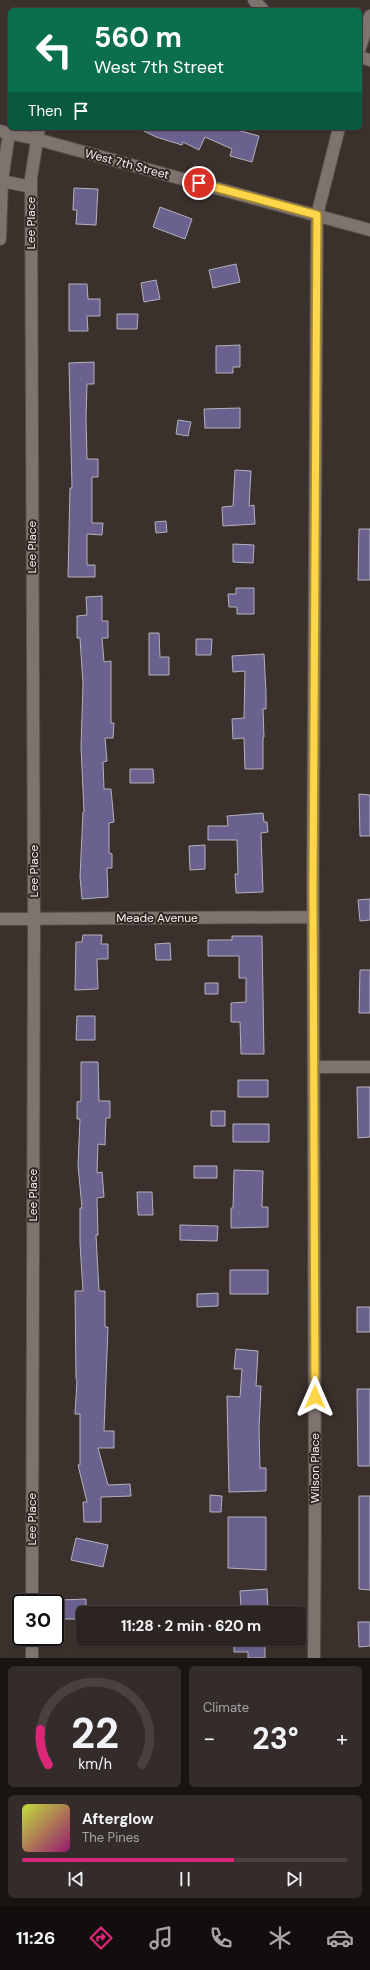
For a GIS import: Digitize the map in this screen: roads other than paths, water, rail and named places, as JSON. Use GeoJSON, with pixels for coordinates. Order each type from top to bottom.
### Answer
{"type":"FeatureCollection","features":[{"type":"Feature","properties":{"kind":"street"},"geometry":{"type":"LineString","coordinates":[[254,0],[261,8]]}},
{"type":"Feature","properties":{"kind":"street"},"geometry":{"type":"LineString","coordinates":[[362,42],[370,16]]}},
{"type":"Feature","properties":{"kind":"street","name":"Wilson Place"},"geometry":{"type":"LineString","coordinates":[[314,1658],[315,1067],[313,917],[317,215],[338,130]]}},
{"type":"Feature","properties":{"kind":"street"},"geometry":{"type":"LineString","coordinates":[[0,239],[4,132]]}},
{"type":"Feature","properties":{"kind":"street","name":"West 7th Street"},"geometry":{"type":"LineString","coordinates":[[4,132],[37,134],[370,230]]}},
{"type":"Feature","properties":{"kind":"street","name":"Lee Place"},"geometry":{"type":"LineString","coordinates":[[32,1594],[34,919],[31,187],[37,134]]}},
{"type":"Feature","properties":{"kind":"street"},"geometry":{"type":"LineString","coordinates":[[1,181],[31,187]]}},
{"type":"Feature","properties":{"kind":"street","name":"Meade Avenue"},"geometry":{"type":"LineString","coordinates":[[0,919],[313,917]]}},
{"type":"Feature","properties":{"kind":"street"},"geometry":{"type":"LineString","coordinates":[[315,1067],[370,1067]]}},
{"type":"Feature","properties":{"kind":"street"},"geometry":{"type":"LineString","coordinates":[[32,1646],[32,1658]]}}]}
